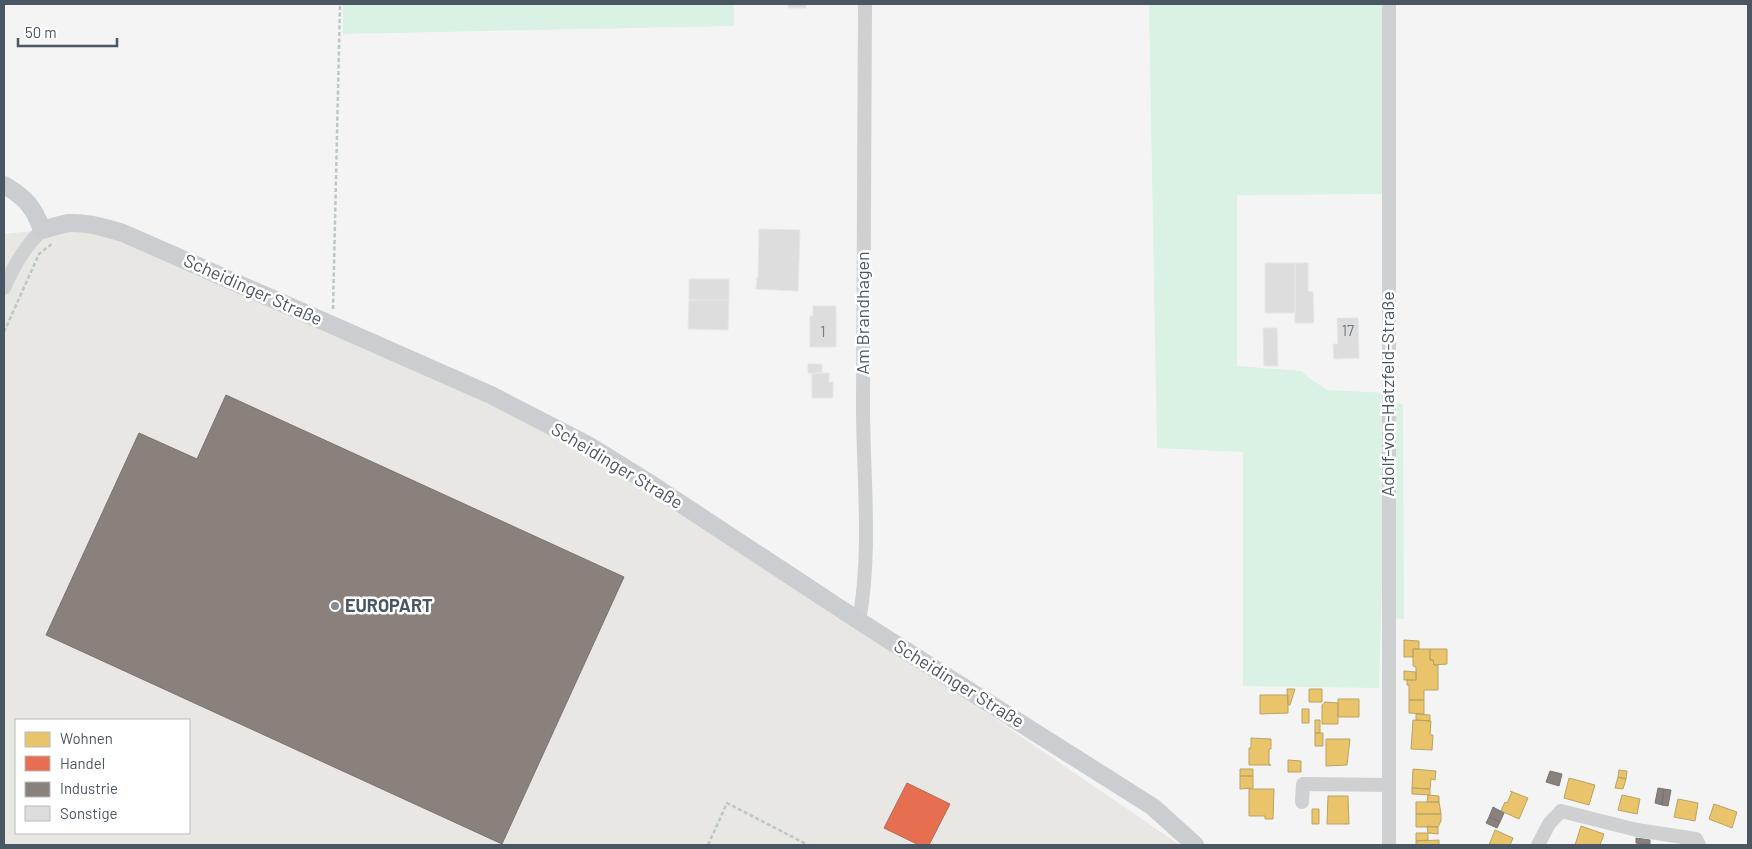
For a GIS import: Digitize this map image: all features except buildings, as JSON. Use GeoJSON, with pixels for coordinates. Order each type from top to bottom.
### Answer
{"type":"FeatureCollection","features":[{"type":"Feature","properties":{"kind":"main road"},"geometry":{"type":"LineString","coordinates":[[4,185],[28,202],[49,235]]}},
{"type":"Feature","properties":{"kind":"main road","name":"Scheidinger Straße"},"geometry":{"type":"LineString","coordinates":[[49,235],[68,223],[100,226],[123,233],[491,394],[588,445],[654,486],[859,621],[1153,808],[1195,845]]}},
{"type":"Feature","properties":{"kind":"street","name":"Am Brandhagen"},"geometry":{"type":"LineString","coordinates":[[859,621],[863,597],[866,510],[863,415],[865,4]]}},
{"type":"Feature","properties":{"kind":"street","name":"Adolf-von-Hatzfeld-Straße"},"geometry":{"type":"LineString","coordinates":[[1389,4],[1389,845]]}},
{"type":"Feature","properties":{"kind":"street"},"geometry":{"type":"LineString","coordinates":[[4,288],[21,254],[32,240],[49,235]]}},
{"type":"Feature","properties":{"kind":"street"},"geometry":{"type":"LineString","coordinates":[[1302,802],[1303,784],[1389,785]]}},
{"type":"Feature","properties":{"kind":"street"},"geometry":{"type":"LineString","coordinates":[[1538,845],[1549,824],[1561,812],[1638,830],[1696,839],[1699,845]]}},
{"type":"Feature","properties":{"kind":"path"},"geometry":{"type":"LineString","coordinates":[[333,326],[340,4]]}},
{"type":"Feature","properties":{"kind":"path"},"geometry":{"type":"LineString","coordinates":[[4,332],[49,235]]}},
{"type":"Feature","properties":{"kind":"path"},"geometry":{"type":"LineString","coordinates":[[708,845],[727,803],[808,845]]}},
{"type":"Feature","properties":{"kind":"shaded area"},"geometry":{"type":"Polygon","coordinates":[[[77,223],[412,362],[654,486],[1180,845],[4,845],[4,234],[42,230],[77,223]]]}},
{"type":"Feature","properties":{"kind":"green space"},"geometry":{"type":"Polygon","coordinates":[[[343,4],[734,4],[734,26],[343,34],[343,4]]]}},
{"type":"Feature","properties":{"kind":"green space"},"geometry":{"type":"Polygon","coordinates":[[[1149,4],[1387,4],[1386,194],[1237,195],[1237,366],[1301,371],[1328,390],[1387,393],[1379,688],[1243,686],[1243,452],[1157,448],[1149,4]]]}},
{"type":"Feature","properties":{"kind":"green space"},"geometry":{"type":"Polygon","coordinates":[[[1391,402],[1403,404],[1404,619],[1392,618],[1391,402]]]}},
{"type":"Feature","properties":{"kind":"place","name":"EUROPART"},"geometry":{"type":"Point","coordinates":[335,606]}}]}
